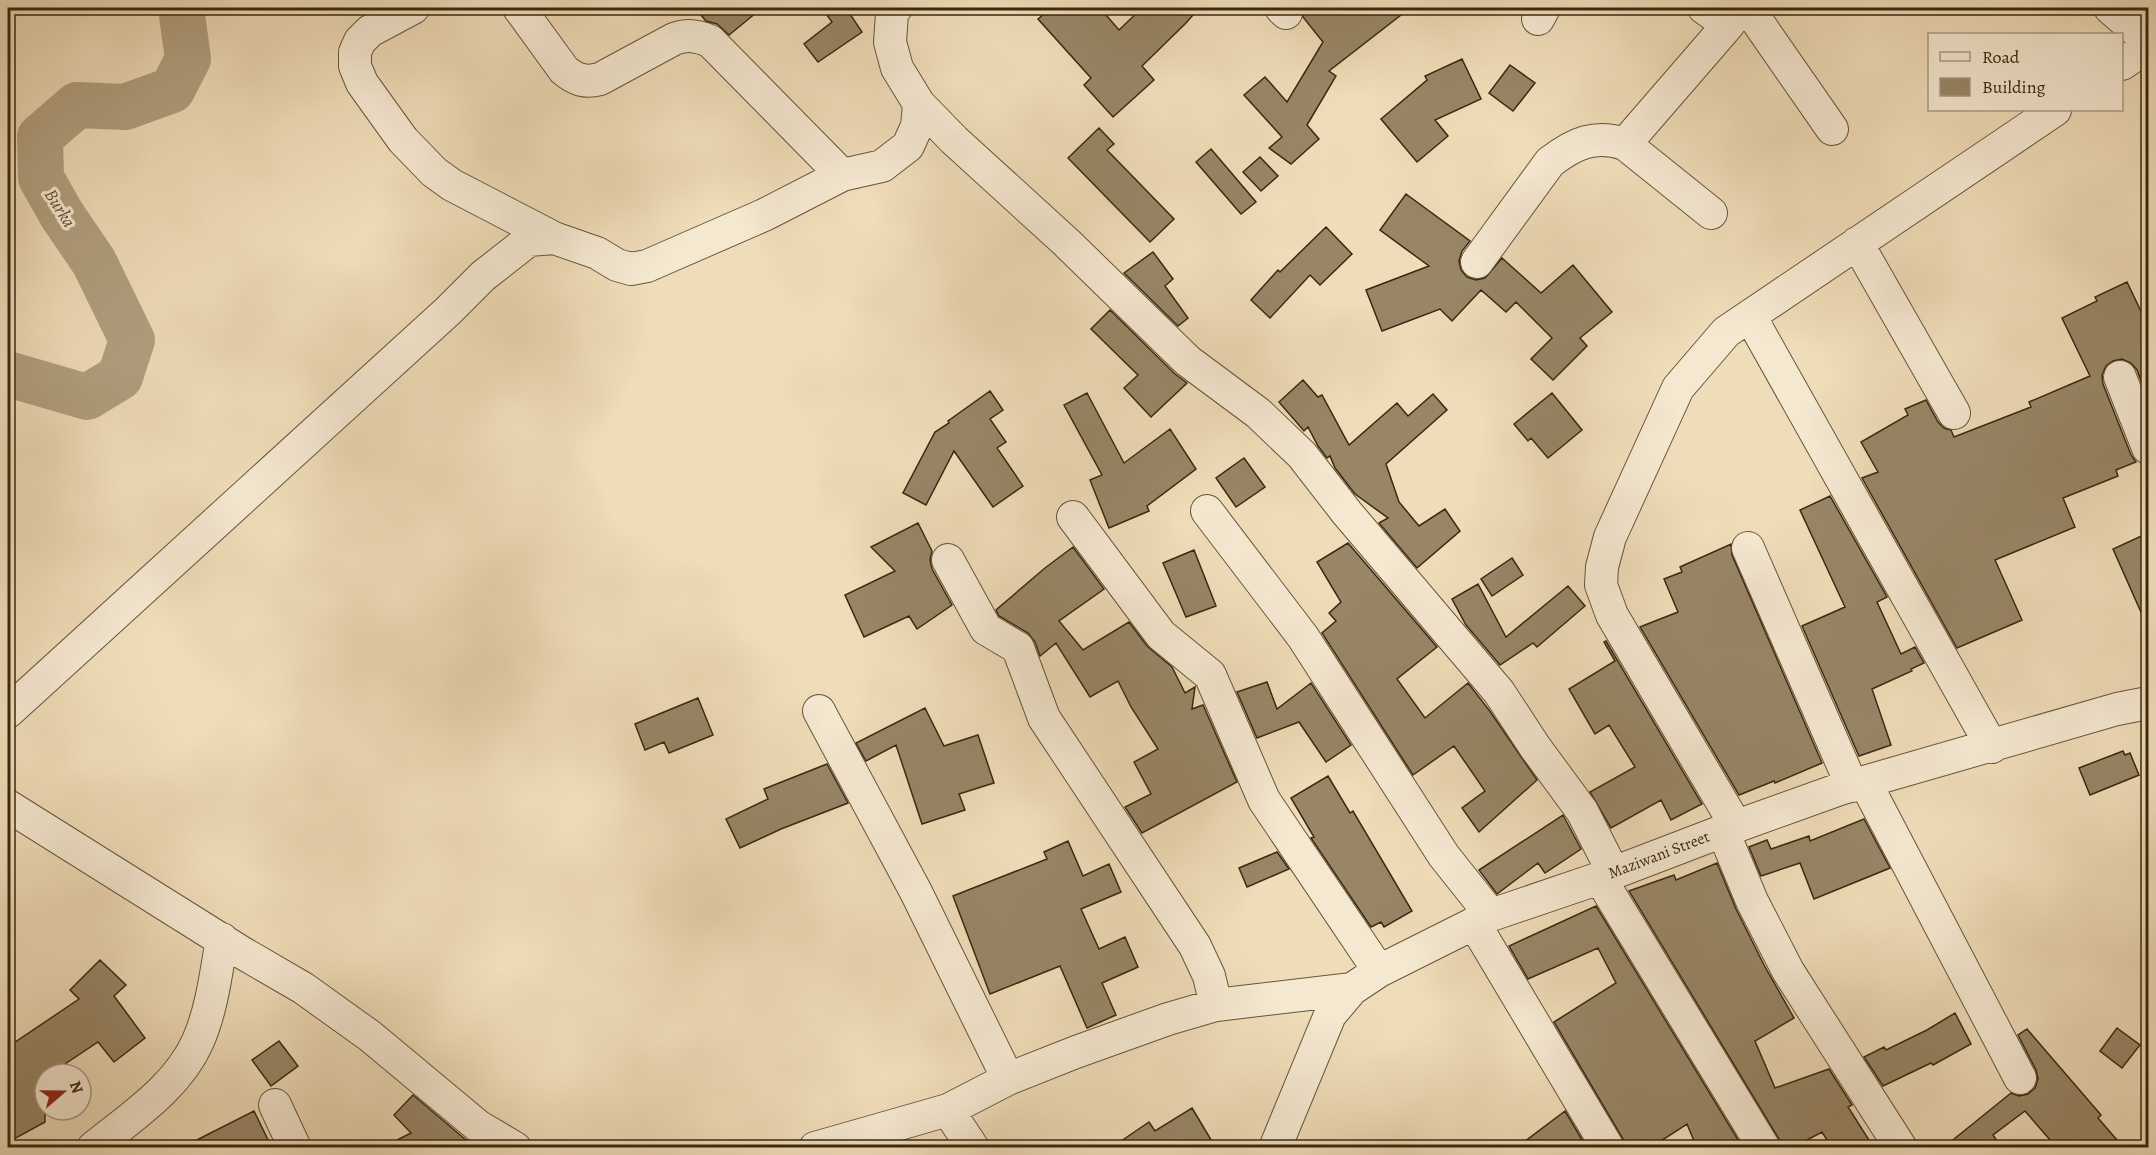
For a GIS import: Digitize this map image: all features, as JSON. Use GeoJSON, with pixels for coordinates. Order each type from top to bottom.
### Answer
{"type":"FeatureCollection","features":[{"type":"Feature","properties":{"kind":"street"},"geometry":{"type":"LineString","coordinates":[[413,8],[370,31],[360,40],[355,52],[355,66],[362,83],[403,140],[434,172],[452,185],[554,238],[597,253],[617,265],[631,269],[647,266],[764,215],[842,175],[882,165],[908,146],[917,126],[919,104]]}},
{"type":"Feature","properties":{"kind":"street"},"geometry":{"type":"LineString","coordinates":[[519,8],[564,70],[581,81],[590,82],[600,79],[685,35],[710,40],[842,175]]}},
{"type":"Feature","properties":{"kind":"street"},"geometry":{"type":"LineString","coordinates":[[896,8],[892,13],[890,42],[897,68],[919,104],[954,140],[1067,243],[1188,361],[1258,413],[1302,455],[1347,513],[1499,692],[1582,812],[1607,875],[1764,1148]]}},
{"type":"Feature","properties":{"kind":"street"},"geometry":{"type":"LineString","coordinates":[[2117,10],[2148,41]]}},
{"type":"Feature","properties":{"kind":"street"},"geometry":{"type":"LineString","coordinates":[[1625,144],[1730,12],[1832,129]]}},
{"type":"Feature","properties":{"kind":"street"},"geometry":{"type":"LineString","coordinates":[[2123,63],[2148,46]]}},
{"type":"Feature","properties":{"kind":"street"},"geometry":{"type":"LineString","coordinates":[[1901,1148],[1788,972],[1752,901],[1729,829],[1612,615],[1601,585],[1602,567],[1611,537],[1678,388],[1726,332],[2054,111]]}},
{"type":"Feature","properties":{"kind":"street"},"geometry":{"type":"LineString","coordinates":[[1477,262],[1550,162],[1565,151],[1582,143],[1610,139],[1625,144],[1711,213]]}},
{"type":"Feature","properties":{"kind":"street"},"geometry":{"type":"LineString","coordinates":[[8,712],[448,311],[483,276],[529,240],[554,238]]}},
{"type":"Feature","properties":{"kind":"street"},"geometry":{"type":"LineString","coordinates":[[1857,243],[1953,413]]}},
{"type":"Feature","properties":{"kind":"street"},"geometry":{"type":"LineString","coordinates":[[1750,316],[1992,747]]}},
{"type":"Feature","properties":{"kind":"street"},"geometry":{"type":"LineString","coordinates":[[2120,377],[2148,448]]}},
{"type":"Feature","properties":{"kind":"street"},"geometry":{"type":"LineString","coordinates":[[1207,511],[1303,638],[1444,856],[1482,919],[1608,1148]]}},
{"type":"Feature","properties":{"kind":"street"},"geometry":{"type":"LineString","coordinates":[[1074,517],[1161,634],[1210,675],[1264,800],[1379,971]]}},
{"type":"Feature","properties":{"kind":"street"},"geometry":{"type":"LineString","coordinates":[[1748,548],[1858,784],[2020,1078]]}},
{"type":"Feature","properties":{"kind":"street"},"geometry":{"type":"LineString","coordinates":[[948,560],[986,629],[1018,648],[1044,718],[1195,946],[1209,976],[1216,1005]]}},
{"type":"Feature","properties":{"kind":"street","name":"Maziwani Street"},"geometry":{"type":"LineString","coordinates":[[1275,1148],[1330,1015],[1352,989],[1379,971],[1482,919],[1858,784],[2117,709],[2148,703]]}},
{"type":"Feature","properties":{"kind":"street"},"geometry":{"type":"LineString","coordinates":[[819,711],[916,892],[1008,1079]]}},
{"type":"Feature","properties":{"kind":"street"},"geometry":{"type":"LineString","coordinates":[[8,806],[312,994],[370,1036],[478,1126],[515,1148]]}},
{"type":"Feature","properties":{"kind":"street"},"geometry":{"type":"LineString","coordinates":[[93,1148],[153,1099],[180,1072],[197,1043],[207,1016],[222,939]]}},
{"type":"Feature","properties":{"kind":"street"},"geometry":{"type":"LineString","coordinates":[[815,1148],[948,1110],[1008,1079],[1106,1041],[1216,1005],[1352,989]]}},
{"type":"Feature","properties":{"kind":"street"},"geometry":{"type":"LineString","coordinates":[[275,1105],[295,1148]]}},
{"type":"Feature","properties":{"kind":"street"},"geometry":{"type":"LineString","coordinates":[[948,1110],[973,1148]]}},
{"type":"Feature","properties":{"kind":"building"},"geometry":{"type":"Polygon","coordinates":[[[695,8],[762,8],[729,35],[717,24],[706,21],[695,8]]]}},
{"type":"Feature","properties":{"kind":"building"},"geometry":{"type":"Polygon","coordinates":[[[822,8],[846,8],[862,32],[818,62],[804,44],[832,22],[822,8]]]}},
{"type":"Feature","properties":{"kind":"building"},"geometry":{"type":"Polygon","coordinates":[[[1051,8],[1100,8],[1119,30],[1142,8],[1199,8],[1142,66],[1154,80],[1113,117],[1084,85],[1091,78],[1038,19],[1051,8]]]}},
{"type":"Feature","properties":{"kind":"building"},"geometry":{"type":"Polygon","coordinates":[[[1303,8],[1410,8],[1329,71],[1336,76],[1307,125],[1319,139],[1291,164],[1269,148],[1282,137],[1244,95],[1265,77],[1287,102],[1323,42],[1303,17],[1303,8]]]}},
{"type":"Feature","properties":{"kind":"building"},"geometry":{"type":"Polygon","coordinates":[[[1462,59],[1481,99],[1435,120],[1448,136],[1417,162],[1381,119],[1427,80],[1425,76],[1462,59]]]}},
{"type":"Feature","properties":{"kind":"building"},"geometry":{"type":"Polygon","coordinates":[[[1510,65],[1535,83],[1513,111],[1489,93],[1510,65]]]}},
{"type":"Feature","properties":{"kind":"building"},"geometry":{"type":"Polygon","coordinates":[[[1099,128],[1114,144],[1107,150],[1174,219],[1150,242],[1068,158],[1099,128]]]}},
{"type":"Feature","properties":{"kind":"building"},"geometry":{"type":"Polygon","coordinates":[[[1211,149],[1256,202],[1241,214],[1196,162],[1211,149]]]}},
{"type":"Feature","properties":{"kind":"building"},"geometry":{"type":"Polygon","coordinates":[[[1260,157],[1278,176],[1261,191],[1243,172],[1260,157]]]}},
{"type":"Feature","properties":{"kind":"building"},"geometry":{"type":"Polygon","coordinates":[[[1406,194],[1470,241],[1462,251],[1459,261],[1461,270],[1467,277],[1476,280],[1485,278],[1502,258],[1541,293],[1573,265],[1612,312],[1580,338],[1587,346],[1553,380],[1531,359],[1552,338],[1516,302],[1506,312],[1481,290],[1452,321],[1440,309],[1382,331],[1366,290],[1429,266],[1380,230],[1406,194]]]}},
{"type":"Feature","properties":{"kind":"building"},"geometry":{"type":"Polygon","coordinates":[[[1326,227],[1352,254],[1320,285],[1310,275],[1270,318],[1251,300],[1278,270],[1280,272],[1326,227]]]}},
{"type":"Feature","properties":{"kind":"building"},"geometry":{"type":"Polygon","coordinates":[[[1153,252],[1173,279],[1165,286],[1188,318],[1178,326],[1124,273],[1153,252]]]}},
{"type":"Feature","properties":{"kind":"building"},"geometry":{"type":"Polygon","coordinates":[[[2127,282],[2148,326],[2148,400],[2137,370],[2131,363],[2122,359],[2113,361],[2106,366],[2102,375],[2103,384],[2131,455],[2136,462],[2116,470],[2118,476],[2063,498],[2075,527],[1995,560],[2022,620],[1957,648],[1862,478],[1878,472],[1861,442],[1908,415],[1905,409],[1926,400],[1938,422],[1944,428],[1951,430],[1954,437],[2031,407],[2029,402],[2090,376],[2062,318],[2097,301],[2095,297],[2127,282]]]}},
{"type":"Feature","properties":{"kind":"building"},"geometry":{"type":"Polygon","coordinates":[[[1110,310],[1187,383],[1151,417],[1124,388],[1138,375],[1091,329],[1110,310]]]}},
{"type":"Feature","properties":{"kind":"building"},"geometry":{"type":"Polygon","coordinates":[[[1303,380],[1318,397],[1322,395],[1349,445],[1397,403],[1408,416],[1433,394],[1447,410],[1386,464],[1399,502],[1419,526],[1445,509],[1460,531],[1417,568],[1379,523],[1388,518],[1355,494],[1335,468],[1330,456],[1327,458],[1318,446],[1308,427],[1304,431],[1279,402],[1303,380]]]}},
{"type":"Feature","properties":{"kind":"building"},"geometry":{"type":"Polygon","coordinates":[[[990,391],[1003,410],[990,419],[1006,442],[997,448],[1023,486],[993,507],[954,451],[926,505],[903,493],[935,432],[990,391]]]}},
{"type":"Feature","properties":{"kind":"building"},"geometry":{"type":"Polygon","coordinates":[[[1087,393],[1124,463],[1170,429],[1196,469],[1147,506],[1149,511],[1109,528],[1090,480],[1102,475],[1064,405],[1087,393]]]}},
{"type":"Feature","properties":{"kind":"building"},"geometry":{"type":"Polygon","coordinates":[[[1552,393],[1582,430],[1548,458],[1531,438],[1528,441],[1514,424],[1552,393]]]}},
{"type":"Feature","properties":{"kind":"building"},"geometry":{"type":"Polygon","coordinates":[[[1244,458],[1265,487],[1236,507],[1216,478],[1244,458]]]}},
{"type":"Feature","properties":{"kind":"building"},"geometry":{"type":"Polygon","coordinates":[[[1830,496],[1887,597],[1877,602],[1901,654],[1915,647],[1924,663],[1872,689],[1891,745],[1859,756],[1802,626],[1845,607],[1800,510],[1830,496]]]}},
{"type":"Feature","properties":{"kind":"building"},"geometry":{"type":"Polygon","coordinates":[[[918,523],[932,551],[930,560],[932,569],[952,605],[917,629],[909,616],[864,637],[845,595],[895,571],[871,547],[918,523]]]}},
{"type":"Feature","properties":{"kind":"building"},"geometry":{"type":"Polygon","coordinates":[[[2148,533],[2148,628],[2113,549],[2148,533]]]}},
{"type":"Feature","properties":{"kind":"building"},"geometry":{"type":"Polygon","coordinates":[[[1348,543],[1437,647],[1397,679],[1425,718],[1468,683],[1537,780],[1479,832],[1462,808],[1485,791],[1454,746],[1413,775],[1322,633],[1336,621],[1329,613],[1341,602],[1317,562],[1348,543]]]}},
{"type":"Feature","properties":{"kind":"building"},"geometry":{"type":"Polygon","coordinates":[[[1731,544],[1732,555],[1822,763],[1739,795],[1640,627],[1678,612],[1664,579],[1682,572],[1680,567],[1731,544]]]}},
{"type":"Feature","properties":{"kind":"building"},"geometry":{"type":"Polygon","coordinates":[[[1073,547],[1104,589],[1059,621],[1083,650],[1129,622],[1147,646],[1172,667],[1185,693],[1195,687],[1192,709],[1203,705],[1237,782],[1142,833],[1125,807],[1151,794],[1134,762],[1158,749],[1131,707],[1118,681],[1090,697],[1056,643],[1040,656],[1035,642],[1028,633],[999,616],[996,610],[1073,547]]]}},
{"type":"Feature","properties":{"kind":"building"},"geometry":{"type":"Polygon","coordinates":[[[1194,550],[1216,606],[1186,617],[1163,563],[1194,550]]]}},
{"type":"Feature","properties":{"kind":"building"},"geometry":{"type":"Polygon","coordinates":[[[1512,558],[1523,575],[1492,596],[1481,579],[1512,558]]]}},
{"type":"Feature","properties":{"kind":"building"},"geometry":{"type":"Polygon","coordinates":[[[1478,584],[1506,637],[1568,586],[1585,606],[1537,647],[1533,643],[1500,665],[1466,625],[1452,599],[1478,584]]]}},
{"type":"Feature","properties":{"kind":"building"},"geometry":{"type":"Polygon","coordinates":[[[1606,641],[1702,804],[1671,820],[1661,800],[1611,828],[1590,792],[1635,767],[1609,725],[1595,734],[1569,689],[1615,661],[1604,642],[1606,641]]]}},
{"type":"Feature","properties":{"kind":"building"},"geometry":{"type":"Polygon","coordinates":[[[1267,682],[1277,709],[1311,683],[1351,745],[1326,762],[1299,722],[1257,738],[1237,692],[1267,682]]]}},
{"type":"Feature","properties":{"kind":"building"},"geometry":{"type":"Polygon","coordinates":[[[698,698],[713,735],[669,753],[664,742],[645,750],[635,724],[698,698]]]}},
{"type":"Feature","properties":{"kind":"building"},"geometry":{"type":"Polygon","coordinates":[[[925,708],[944,746],[978,735],[994,783],[959,794],[965,810],[922,824],[896,745],[866,761],[856,743],[925,708]]]}},
{"type":"Feature","properties":{"kind":"building"},"geometry":{"type":"Polygon","coordinates":[[[2123,751],[2125,755],[2130,753],[2139,775],[2090,795],[2079,768],[2123,751]]]}},
{"type":"Feature","properties":{"kind":"building"},"geometry":{"type":"Polygon","coordinates":[[[827,764],[848,803],[740,848],[726,819],[768,799],[764,789],[827,764]]]}},
{"type":"Feature","properties":{"kind":"building"},"geometry":{"type":"Polygon","coordinates":[[[1328,776],[1350,813],[1353,811],[1412,911],[1384,927],[1381,922],[1371,927],[1311,838],[1314,837],[1291,798],[1328,776]]]}},
{"type":"Feature","properties":{"kind":"building"},"geometry":{"type":"Polygon","coordinates":[[[1563,815],[1581,849],[1545,873],[1538,863],[1497,894],[1479,870],[1563,815]]]}},
{"type":"Feature","properties":{"kind":"building"},"geometry":{"type":"Polygon","coordinates":[[[1864,819],[1890,868],[1814,899],[1800,863],[1761,876],[1749,847],[1767,840],[1771,849],[1809,836],[1810,841],[1864,819]]]}},
{"type":"Feature","properties":{"kind":"building"},"geometry":{"type":"Polygon","coordinates":[[[1068,841],[1083,876],[1109,864],[1121,892],[1081,909],[1099,949],[1125,937],[1138,967],[1102,983],[1116,1015],[1087,1028],[1060,966],[990,994],[953,896],[1047,859],[1044,852],[1068,841]]]}},
{"type":"Feature","properties":{"kind":"building"},"geometry":{"type":"Polygon","coordinates":[[[1277,852],[1289,869],[1247,887],[1239,868],[1277,852]]]}},
{"type":"Feature","properties":{"kind":"building"},"geometry":{"type":"Polygon","coordinates":[[[1717,863],[1736,909],[1794,1018],[1755,1041],[1775,1088],[1829,1069],[1852,1105],[1848,1107],[1874,1148],[1832,1148],[1822,1132],[1792,1148],[1782,1148],[1779,1139],[1629,891],[1674,875],[1676,880],[1717,863]]]}},
{"type":"Feature","properties":{"kind":"building"},"geometry":{"type":"Polygon","coordinates":[[[1596,906],[1743,1148],[1697,1148],[1687,1124],[1650,1148],[1626,1148],[1623,1139],[1554,1022],[1616,983],[1598,948],[1528,979],[1509,946],[1596,906]]]}},
{"type":"Feature","properties":{"kind":"building"},"geometry":{"type":"Polygon","coordinates":[[[100,960],[126,985],[114,996],[145,1038],[114,1062],[98,1042],[68,1062],[33,1062],[33,1122],[45,1122],[14,1139],[8,1127],[8,1047],[79,999],[70,990],[100,960]]]}},
{"type":"Feature","properties":{"kind":"building"},"geometry":{"type":"Polygon","coordinates":[[[1955,1013],[1971,1044],[1933,1065],[1931,1063],[1883,1086],[1864,1057],[1884,1047],[1886,1050],[1955,1013]]]}},
{"type":"Feature","properties":{"kind":"building"},"geometry":{"type":"Polygon","coordinates":[[[2117,1028],[2140,1045],[2122,1068],[2100,1051],[2117,1028]]]}},
{"type":"Feature","properties":{"kind":"building"},"geometry":{"type":"Polygon","coordinates":[[[2027,1029],[2101,1115],[2098,1118],[2124,1148],[2057,1148],[2025,1111],[1993,1135],[2002,1148],[1943,1148],[2011,1093],[2019,1096],[2028,1094],[2035,1088],[2038,1079],[2036,1070],[2018,1035],[2027,1029]]]}},
{"type":"Feature","properties":{"kind":"building"},"geometry":{"type":"Polygon","coordinates":[[[279,1041],[298,1066],[271,1086],[252,1060],[279,1041]]]}},
{"type":"Feature","properties":{"kind":"building"},"geometry":{"type":"Polygon","coordinates":[[[413,1095],[466,1140],[479,1148],[381,1148],[411,1133],[394,1115],[413,1095]]]}},
{"type":"Feature","properties":{"kind":"building"},"geometry":{"type":"Polygon","coordinates":[[[1192,1108],[1216,1148],[1111,1148],[1149,1122],[1155,1131],[1192,1108]]]}},
{"type":"Feature","properties":{"kind":"building"},"geometry":{"type":"Polygon","coordinates":[[[254,1111],[272,1148],[181,1148],[254,1111]]]}},
{"type":"Feature","properties":{"kind":"building"},"geometry":{"type":"Polygon","coordinates":[[[1565,1111],[1587,1148],[1516,1148],[1565,1111]]]}},
{"type":"Feature","properties":{"kind":"waterway","name":"Burka"},"geometry":{"type":"LineString","coordinates":[[8,374],[87,397],[120,377],[132,340],[94,262],[62,215],[41,178],[40,137],[77,105],[125,107],[172,90],[188,59],[181,8]]}}]}
